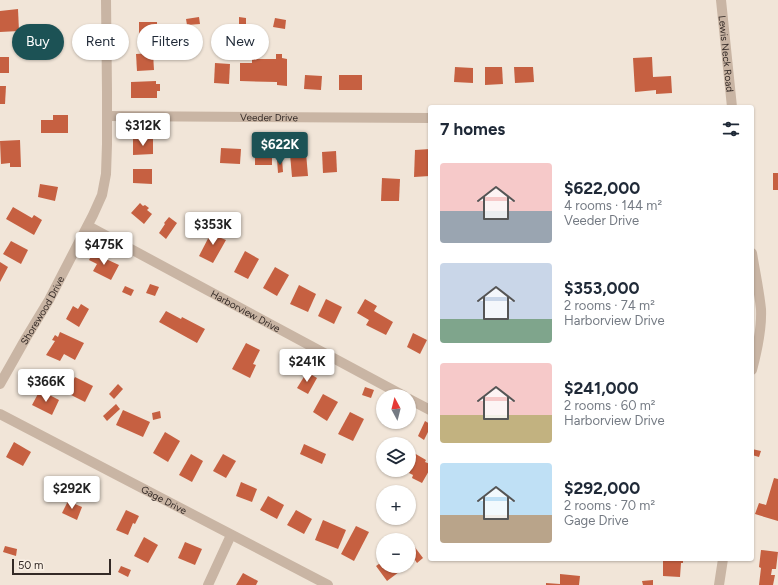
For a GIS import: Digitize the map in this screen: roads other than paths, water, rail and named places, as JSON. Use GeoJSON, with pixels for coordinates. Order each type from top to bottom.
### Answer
{"type":"FeatureCollection","features":[{"type":"Feature","properties":{"kind":"street","name":"Shorewood Drive"},"geometry":{"type":"LineString","coordinates":[[0,384],[49,300],[88,226],[102,195],[106,174],[106,0]]}},
{"type":"Feature","properties":{"kind":"street","name":"Lewis Neck Road"},"geometry":{"type":"LineString","coordinates":[[722,0],[732,105]]}},
{"type":"Feature","properties":{"kind":"street","name":"Veeder Drive"},"geometry":{"type":"LineString","coordinates":[[107,116],[428,118]]}},
{"type":"Feature","properties":{"kind":"street","name":"Harborview Drive"},"geometry":{"type":"LineString","coordinates":[[88,226],[391,389]]}},
{"type":"Feature","properties":{"kind":"street"},"geometry":{"type":"LineString","coordinates":[[754,265],[761,309],[761,322],[754,362]]}},
{"type":"Feature","properties":{"kind":"street"},"geometry":{"type":"LineString","coordinates":[[416,403],[428,409]]}},
{"type":"Feature","properties":{"kind":"street","name":"Gage Drive"},"geometry":{"type":"LineString","coordinates":[[0,414],[328,585]]}},
{"type":"Feature","properties":{"kind":"street"},"geometry":{"type":"LineString","coordinates":[[208,585],[231,535]]}},
{"type":"Feature","properties":{"kind":"street"},"geometry":{"type":"LineString","coordinates":[[719,585],[723,561]]}}]}
